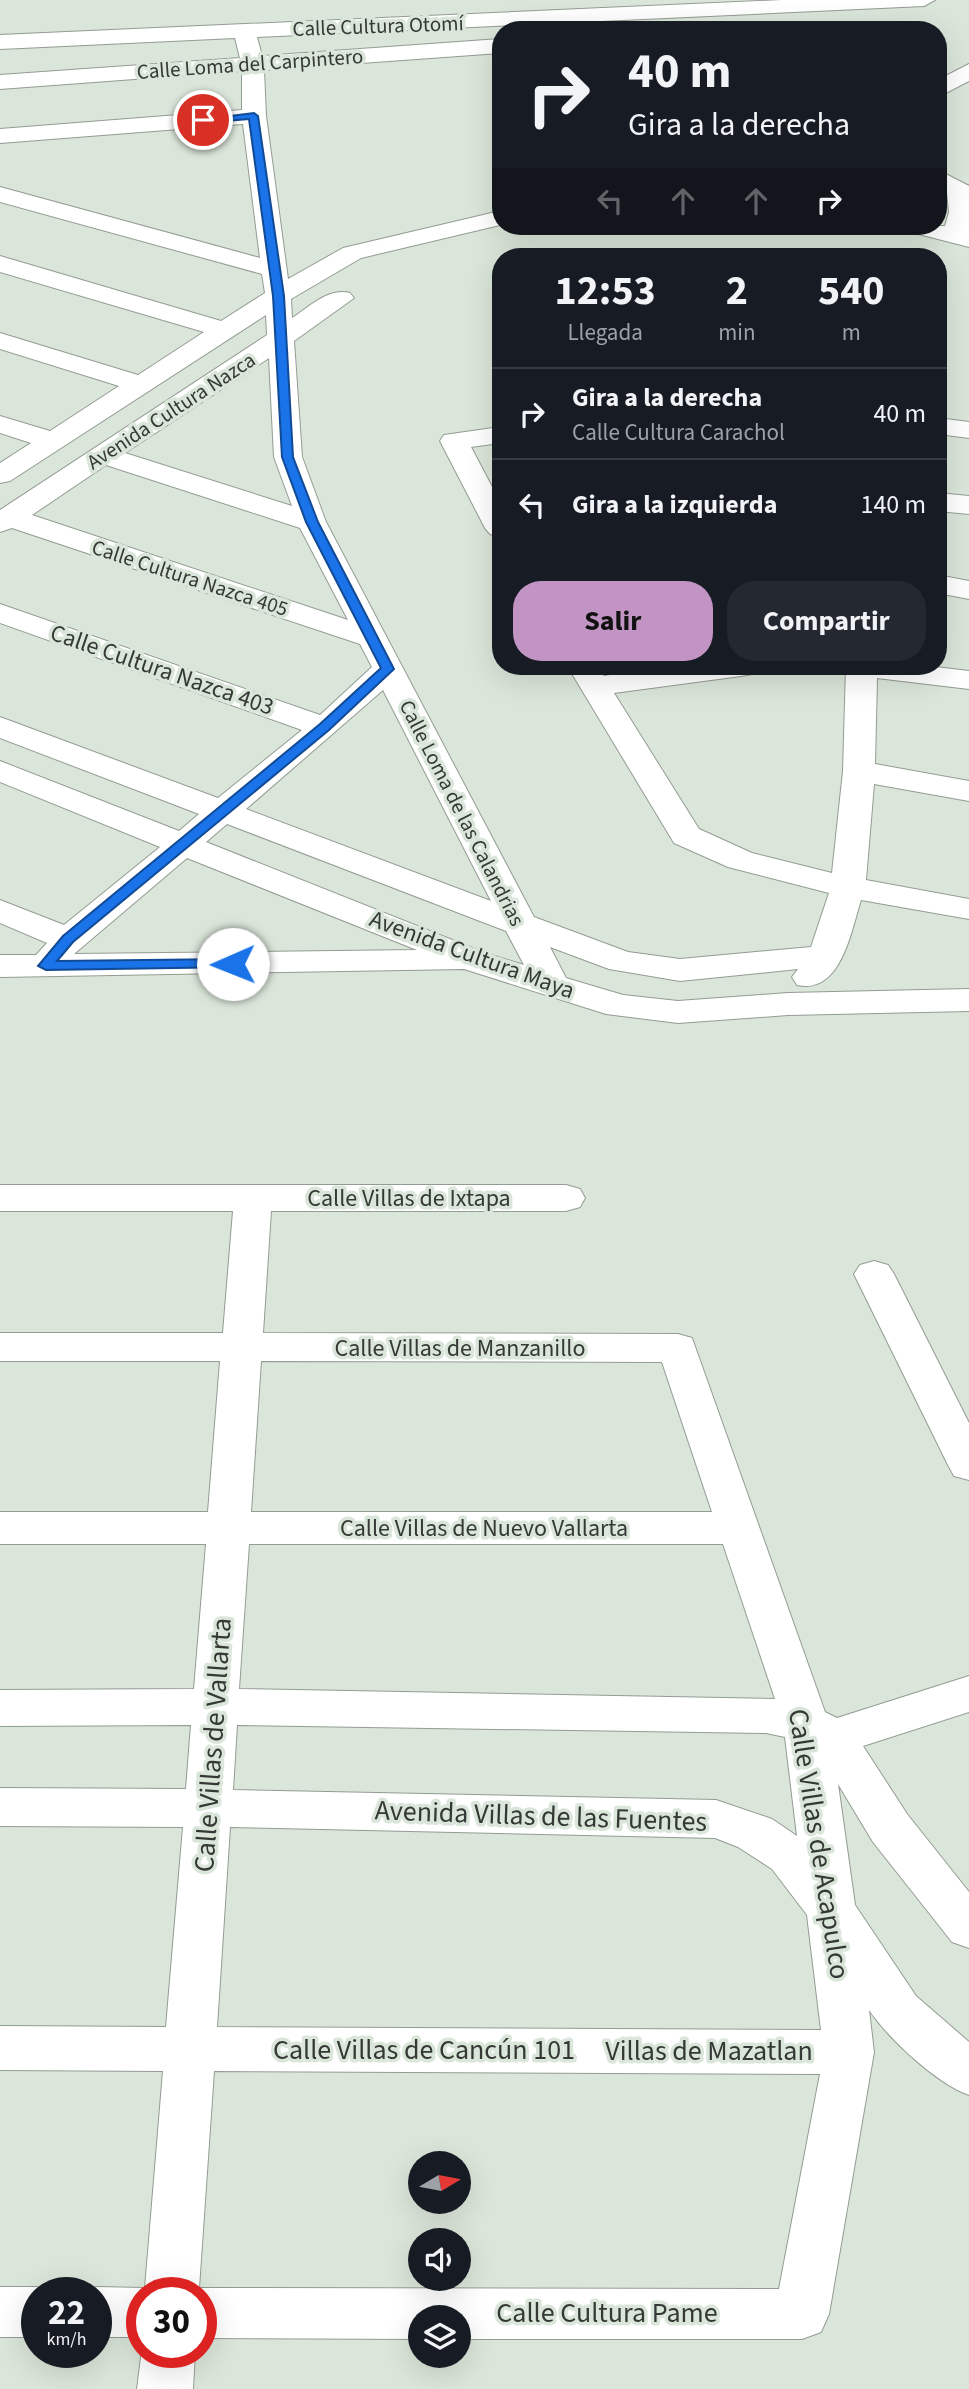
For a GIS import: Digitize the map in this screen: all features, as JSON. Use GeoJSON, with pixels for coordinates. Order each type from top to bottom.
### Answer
{"type":"FeatureCollection","features":[{"type":"Feature","properties":{"kind":"street","name":"Calle Cultura Otomí"},"geometry":{"type":"LineString","coordinates":[[675,21],[924,0]]}},
{"type":"Feature","properties":{"kind":"street","name":"Calle Cultura Otomí"},"geometry":{"type":"LineString","coordinates":[[0,42],[244,31],[492,26]]}},
{"type":"Feature","properties":{"kind":"street","name":"Calle Loma de las Calandrias"},"geometry":{"type":"LineString","coordinates":[[244,31],[253,64],[254,116],[275,282],[288,457],[312,522],[553,988]]}},
{"type":"Feature","properties":{"kind":"street","name":"Calle Loma del Carpintero"},"geometry":{"type":"LineString","coordinates":[[0,82],[492,47]]}},
{"type":"Feature","properties":{"kind":"street"},"geometry":{"type":"LineString","coordinates":[[947,84],[969,71]]}},
{"type":"Feature","properties":{"kind":"street"},"geometry":{"type":"LineString","coordinates":[[0,136],[254,116]]}},
{"type":"Feature","properties":{"kind":"street"},"geometry":{"type":"LineString","coordinates":[[947,182],[958,188],[963,205],[959,228],[961,238]]}},
{"type":"Feature","properties":{"kind":"street"},"geometry":{"type":"LineString","coordinates":[[0,194],[47,206],[275,282]]}},
{"type":"Feature","properties":{"kind":"street","name":"Avenida Cultura Nazca"},"geometry":{"type":"LineString","coordinates":[[0,475],[224,330],[275,282],[352,253],[492,220]]}},
{"type":"Feature","properties":{"kind":"street"},"geometry":{"type":"LineString","coordinates":[[0,264],[224,330]]}},
{"type":"Feature","properties":{"kind":"street","name":"Avenida Cultura Nazca"},"geometry":{"type":"LineString","coordinates":[[5,520],[341,298]]}},
{"type":"Feature","properties":{"kind":"street"},"geometry":{"type":"LineString","coordinates":[[0,341],[141,384]]}},
{"type":"Feature","properties":{"kind":"street"},"geometry":{"type":"LineString","coordinates":[[0,424],[53,441]]}},
{"type":"Feature","properties":{"kind":"street"},"geometry":{"type":"LineString","coordinates":[[947,427],[969,430]]}},
{"type":"Feature","properties":{"kind":"street"},"geometry":{"type":"LineString","coordinates":[[492,436],[454,441],[492,509]]}},
{"type":"Feature","properties":{"kind":"street"},"geometry":{"type":"LineString","coordinates":[[103,455],[312,522]]}},
{"type":"Feature","properties":{"kind":"street"},"geometry":{"type":"LineString","coordinates":[[947,503],[969,505]]}},
{"type":"Feature","properties":{"kind":"street","name":"Calle Cultura Nazca 405"},"geometry":{"type":"LineString","coordinates":[[5,520],[372,638]]}},
{"type":"Feature","properties":{"kind":"street"},"geometry":{"type":"LineString","coordinates":[[947,586],[969,590]]}},
{"type":"Feature","properties":{"kind":"street","name":"Calle Cultura Nazca 403"},"geometry":{"type":"LineString","coordinates":[[0,613],[324,727]]}},
{"type":"Feature","properties":{"kind":"street"},"geometry":{"type":"LineString","coordinates":[[46,966],[68,939],[324,727],[388,669]]}},
{"type":"Feature","properties":{"kind":"street"},"geometry":{"type":"LineString","coordinates":[[589,677],[668,675]]}},
{"type":"Feature","properties":{"kind":"street"},"geometry":{"type":"LineString","coordinates":[[788,1004],[827,956],[848,887],[859,771],[861,675]]}},
{"type":"Feature","properties":{"kind":"street"},"geometry":{"type":"LineString","coordinates":[[927,675],[969,680]]}},
{"type":"Feature","properties":{"kind":"street"},"geometry":{"type":"LineString","coordinates":[[589,677],[686,836],[740,860],[848,887],[969,909]]}},
{"type":"Feature","properties":{"kind":"street","name":"Avenida Cultura Maya"},"geometry":{"type":"LineString","coordinates":[[0,727],[621,962],[680,970],[827,956]]}},
{"type":"Feature","properties":{"kind":"street","name":"Avenida Cultura Maya"},"geometry":{"type":"LineString","coordinates":[[0,771],[473,960],[553,988],[618,1006],[678,1012],[788,1004],[969,1000]]}},
{"type":"Feature","properties":{"kind":"street"},"geometry":{"type":"LineString","coordinates":[[859,771],[969,791]]}},
{"type":"Feature","properties":{"kind":"street"},"geometry":{"type":"LineString","coordinates":[[0,911],[68,939]]}},
{"type":"Feature","properties":{"kind":"street"},"geometry":{"type":"LineString","coordinates":[[0,966],[473,960]]}},
{"type":"Feature","properties":{"kind":"street"},"geometry":{"type":"LineString","coordinates":[[678,1012],[680,970]]}},
{"type":"Feature","properties":{"kind":"street","name":"Calle Villas de Ixtapa"},"geometry":{"type":"LineString","coordinates":[[0,1198],[566,1198]]}},
{"type":"Feature","properties":{"kind":"street","name":"Calle Villas de Vallarta"},"geometry":{"type":"LineString","coordinates":[[173,2277],[253,1198]]}},
{"type":"Feature","properties":{"kind":"street"},"geometry":{"type":"LineString","coordinates":[[874,1274],[969,1465]]}},
{"type":"Feature","properties":{"kind":"street","name":"Calle Villas de Manzanillo"},"geometry":{"type":"LineString","coordinates":[[0,1347],[678,1348]]}},
{"type":"Feature","properties":{"kind":"street","name":"Calle Villas de Acapulco"},"geometry":{"type":"LineString","coordinates":[[678,1348],[739,1528],[819,1730],[831,1909],[849,2052],[802,2314]]}},
{"type":"Feature","properties":{"kind":"street","name":"Calle Villas de Nuevo Vallarta"},"geometry":{"type":"LineString","coordinates":[[0,1528],[739,1528]]}},
{"type":"Feature","properties":{"kind":"street"},"geometry":{"type":"LineString","coordinates":[[0,1708],[216,1707],[766,1715],[819,1730],[969,1694]]}},
{"type":"Feature","properties":{"kind":"street"},"geometry":{"type":"LineString","coordinates":[[819,1730],[890,1828],[969,1928]]}},
{"type":"Feature","properties":{"kind":"street","name":"Avenida Villas de las Fuentes"},"geometry":{"type":"LineString","coordinates":[[0,1807],[208,1808],[716,1819],[755,1833],[789,1855],[831,1909],[898,2011],[969,2073]]}},
{"type":"Feature","properties":{"kind":"street"},"geometry":{"type":"LineString","coordinates":[[0,2048],[191,2048]]}},
{"type":"Feature","properties":{"kind":"street","name":"Villas de Mazatlan"},"geometry":{"type":"LineString","coordinates":[[191,2048],[849,2052]]}},
{"type":"Feature","properties":{"kind":"street"},"geometry":{"type":"LineString","coordinates":[[0,2312],[21,2312]]}},
{"type":"Feature","properties":{"kind":"street","name":"Calle Cultura Pame"},"geometry":{"type":"LineString","coordinates":[[217,2312],[802,2314]]}},
{"type":"Feature","properties":{"kind":"street"},"geometry":{"type":"LineString","coordinates":[[165,2389],[167,2368]]}},
{"type":"Feature","properties":{"kind":"route"},"geometry":{"type":"LineString","coordinates":[[203,120],[254,116],[272,269],[278,296],[288,457],[312,522],[388,669],[324,727],[68,939],[46,966],[233,964]]}}]}
